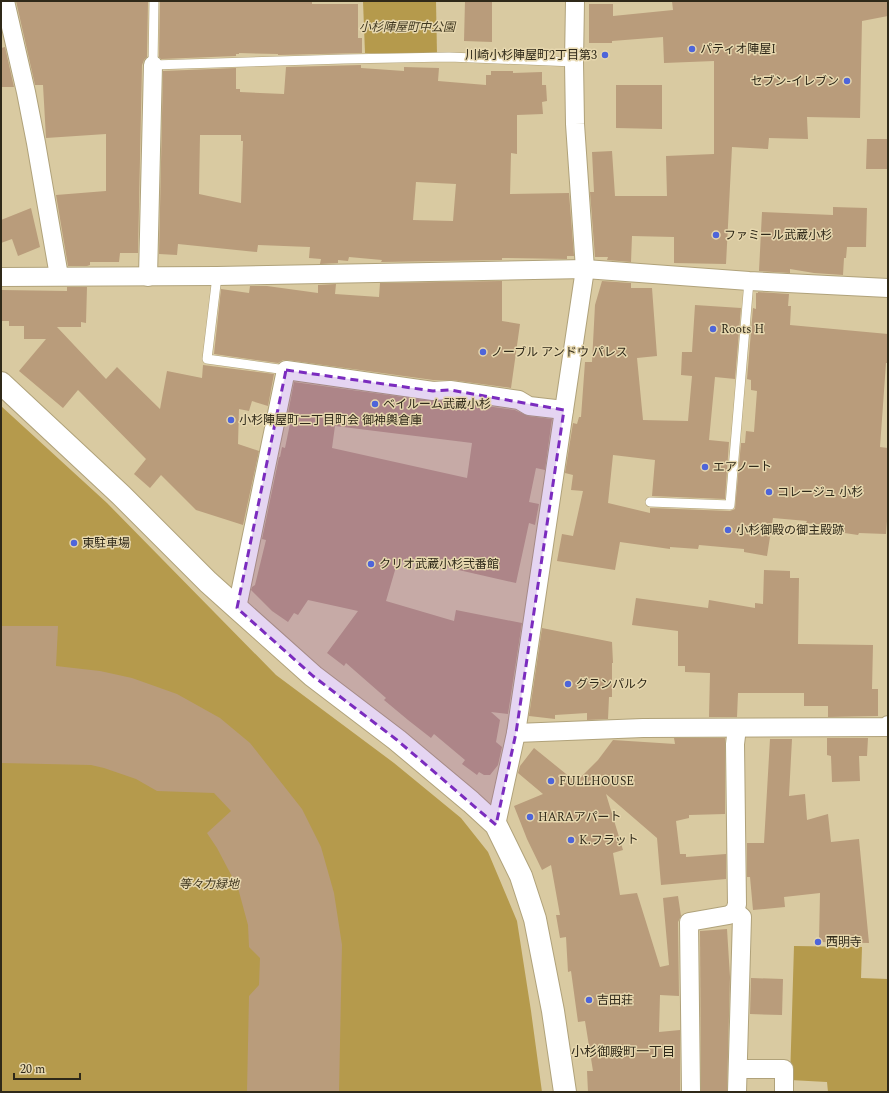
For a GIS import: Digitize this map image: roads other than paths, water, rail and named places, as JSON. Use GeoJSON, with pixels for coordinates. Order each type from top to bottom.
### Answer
{"type":"FeatureCollection","features":[{"type":"Feature","properties":{"kind":"street"},"geometry":{"type":"LineString","coordinates":[[5,1],[26,92],[59,276]]}},
{"type":"Feature","properties":{"kind":"street"},"geometry":{"type":"LineString","coordinates":[[496,825],[516,733],[585,269],[575,124],[575,1]]}},
{"type":"Feature","properties":{"kind":"street"},"geometry":{"type":"LineString","coordinates":[[148,277],[153,65]]}},
{"type":"Feature","properties":{"kind":"street"},"geometry":{"type":"LineString","coordinates":[[1,277],[148,277],[585,269],[750,281],[888,288]]}},
{"type":"Feature","properties":{"kind":"street"},"geometry":{"type":"LineString","coordinates":[[237,608],[286,370],[433,390],[450,390],[519,400],[529,406],[564,410]]}},
{"type":"Feature","properties":{"kind":"street"},"geometry":{"type":"LineString","coordinates":[[1,383],[121,495],[208,582],[313,676],[397,740],[496,825],[521,876],[535,919],[553,1011],[566,1092]]}},
{"type":"Feature","properties":{"kind":"street"},"geometry":{"type":"LineString","coordinates":[[516,733],[643,728],[888,727],[888,725]]}},
{"type":"Feature","properties":{"kind":"street"},"geometry":{"type":"LineString","coordinates":[[691,1092],[689,922],[729,915],[735,911],[737,904],[735,744],[737,728]]}},
{"type":"Feature","properties":{"kind":"street"},"geometry":{"type":"LineString","coordinates":[[735,911],[742,917],[737,1092]]}},
{"type":"Feature","properties":{"kind":"street"},"geometry":{"type":"LineString","coordinates":[[738,1069],[784,1070],[784,1092]]}},
{"type":"Feature","properties":{"kind":"lane"},"geometry":{"type":"LineString","coordinates":[[154,1],[153,65],[449,57],[574,62]]}},
{"type":"Feature","properties":{"kind":"lane"},"geometry":{"type":"LineString","coordinates":[[217,276],[207,359],[286,370]]}},
{"type":"Feature","properties":{"kind":"lane"},"geometry":{"type":"LineString","coordinates":[[650,502],[730,505],[750,281]]}},
{"type":"Feature","properties":{"kind":"place","name":"パティオ陣屋I"},"geometry":{"type":"Point","coordinates":[692,49]}},
{"type":"Feature","properties":{"kind":"place","name":"川崎小杉陣屋町2丁目第3"},"geometry":{"type":"Point","coordinates":[605,55]}},
{"type":"Feature","properties":{"kind":"place","name":"セブン-イレブン"},"geometry":{"type":"Point","coordinates":[847,81]}},
{"type":"Feature","properties":{"kind":"place","name":"ファミール武蔵小杉"},"geometry":{"type":"Point","coordinates":[716,235]}},
{"type":"Feature","properties":{"kind":"place","name":"Roots H"},"geometry":{"type":"Point","coordinates":[713,329]}},
{"type":"Feature","properties":{"kind":"place","name":"ノーブル アンドウ パレス"},"geometry":{"type":"Point","coordinates":[483,352]}},
{"type":"Feature","properties":{"kind":"place","name":"ベイルーム武蔵小杉"},"geometry":{"type":"Point","coordinates":[375,404]}},
{"type":"Feature","properties":{"kind":"place","name":"小杉陣屋町二丁目町会 御神輿倉庫"},"geometry":{"type":"Point","coordinates":[231,420]}},
{"type":"Feature","properties":{"kind":"place","name":"エアノート"},"geometry":{"type":"Point","coordinates":[705,467]}},
{"type":"Feature","properties":{"kind":"place","name":"コレージュ 小杉"},"geometry":{"type":"Point","coordinates":[769,492]}},
{"type":"Feature","properties":{"kind":"place","name":"小杉御殿の御主殿跡"},"geometry":{"type":"Point","coordinates":[728,530]}},
{"type":"Feature","properties":{"kind":"place","name":"東駐車場"},"geometry":{"type":"Point","coordinates":[74,543]}},
{"type":"Feature","properties":{"kind":"place","name":"クリオ武蔵小杉弐番館"},"geometry":{"type":"Point","coordinates":[371,564]}},
{"type":"Feature","properties":{"kind":"place","name":"グランパルク"},"geometry":{"type":"Point","coordinates":[568,684]}},
{"type":"Feature","properties":{"kind":"place","name":"FULLHOUSE"},"geometry":{"type":"Point","coordinates":[551,781]}},
{"type":"Feature","properties":{"kind":"place","name":"HARAアパート"},"geometry":{"type":"Point","coordinates":[530,817]}},
{"type":"Feature","properties":{"kind":"place","name":"K.フラット"},"geometry":{"type":"Point","coordinates":[571,840]}},
{"type":"Feature","properties":{"kind":"place","name":"西明寺"},"geometry":{"type":"Point","coordinates":[818,942]}},
{"type":"Feature","properties":{"kind":"place","name":"吉田荘"},"geometry":{"type":"Point","coordinates":[589,1000]}},
{"type":"Feature","properties":{"kind":"district","name":"小杉御殿町一丁目"},"geometry":{"type":"Point","coordinates":[623,1052]}},
{"type":"Feature","properties":{"kind":"park label","name":"小杉陣屋町中公園"},"geometry":{"type":"Point","coordinates":[407,27]}},
{"type":"Feature","properties":{"kind":"park label","name":"等々力緑地"},"geometry":{"type":"Point","coordinates":[209,884]}}]}
